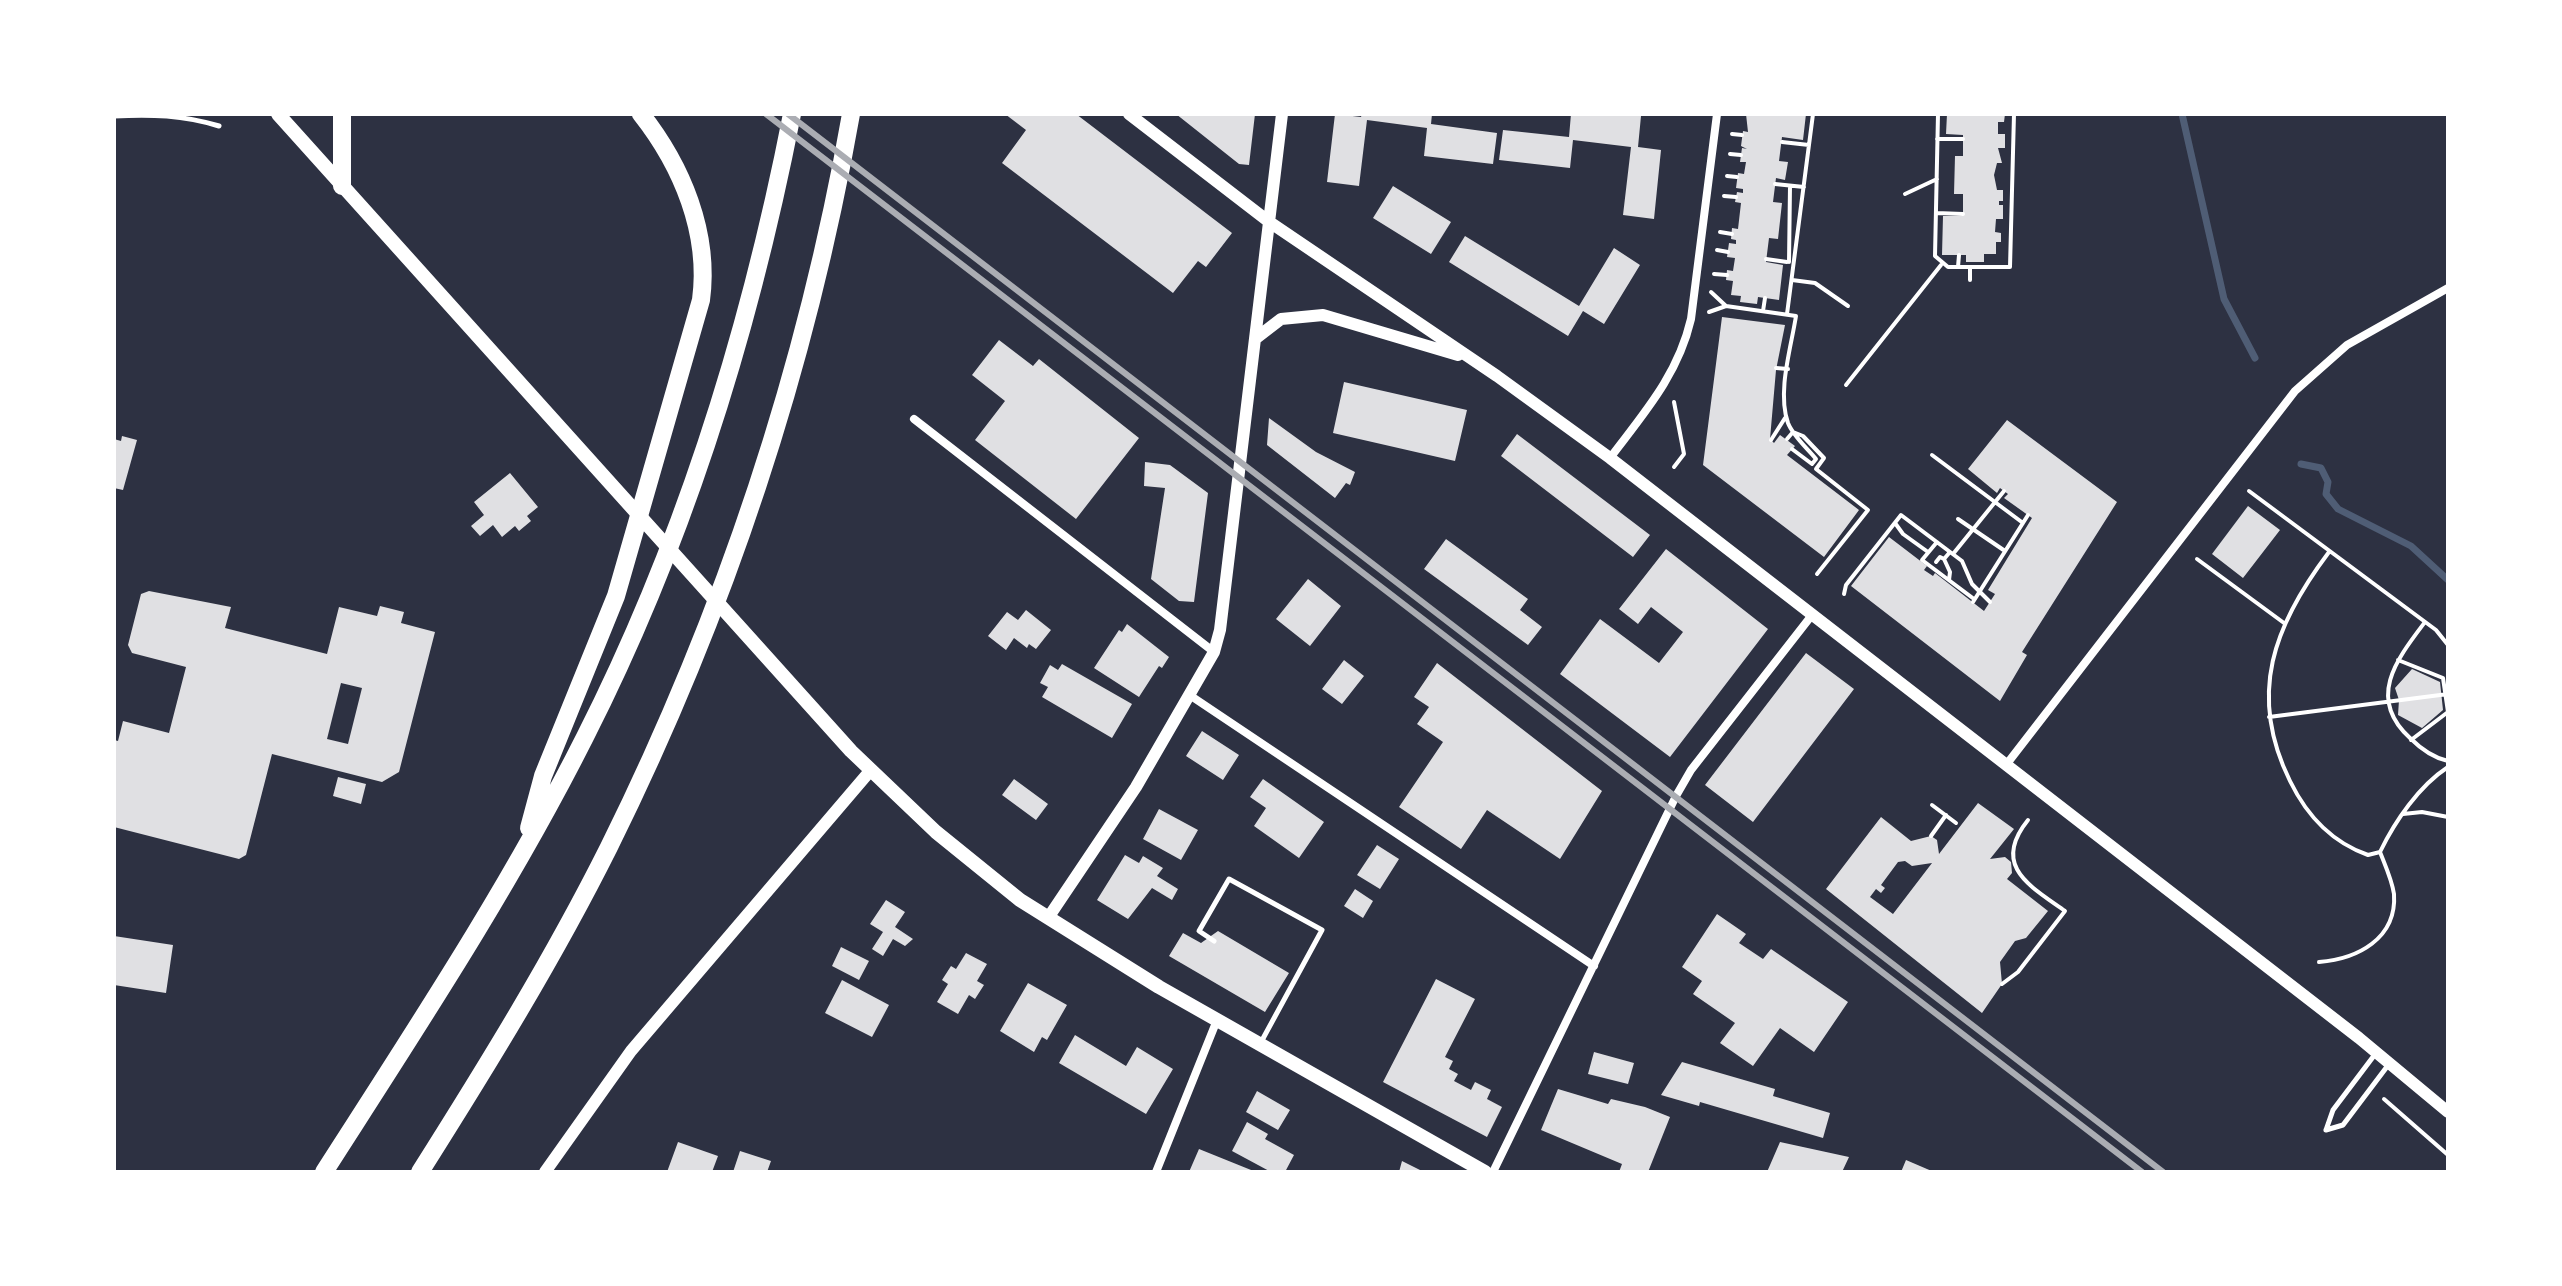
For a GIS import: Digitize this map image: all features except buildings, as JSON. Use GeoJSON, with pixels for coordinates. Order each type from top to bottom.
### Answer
{"type":"FeatureCollection","features":[{"type":"Feature","properties":{"kind":"highway"},"geometry":{"type":"LineString","coordinates":[[342,114],[342,186]]}},
{"type":"Feature","properties":{"kind":"highway"},"geometry":{"type":"LineString","coordinates":[[526,845],[543,776],[616,596],[701,300],[701,250],[683,186],[667,152],[641,114]]}},
{"type":"Feature","properties":{"kind":"highway"},"geometry":{"type":"LineString","coordinates":[[324,1172],[420,1023],[526,845],[586,736],[638,621],[699,464],[737,346],[769,223],[792,114]]}},
{"type":"Feature","properties":{"kind":"highway"},"geometry":{"type":"LineString","coordinates":[[420,1172],[566,928],[627,810],[687,674],[748,518],[786,399],[821,263],[851,114]]}},
{"type":"Feature","properties":{"kind":"main road"},"geometry":{"type":"LineString","coordinates":[[278,114],[870,771],[991,879],[1048,918],[1217,1020],[1485,1172]]}},
{"type":"Feature","properties":{"kind":"street"},"geometry":{"type":"LineString","coordinates":[[1129,114],[1268,221],[1610,458],[2376,1052],[2448,1112]]}},
{"type":"Feature","properties":{"kind":"street"},"geometry":{"type":"LineString","coordinates":[[1048,918],[1191,696],[1214,652],[1220,630],[1282,114]]}},
{"type":"Feature","properties":{"kind":"street"},"geometry":{"type":"LineString","coordinates":[[1610,458],[1669,381],[1683,352],[1691,319],[1717,114]]}},
{"type":"Feature","properties":{"kind":"street"},"geometry":{"type":"LineString","coordinates":[[2006,765],[2295,391],[2347,345],[2448,288]]}},
{"type":"Feature","properties":{"kind":"street"},"geometry":{"type":"LineString","coordinates":[[1255,339],[1281,319],[1323,315],[1472,360]]}},
{"type":"Feature","properties":{"kind":"street"},"geometry":{"type":"LineString","coordinates":[[914,419],[1214,652]]}},
{"type":"Feature","properties":{"kind":"street"},"geometry":{"type":"LineString","coordinates":[[1493,1172],[1691,770],[1812,615]]}},
{"type":"Feature","properties":{"kind":"street"},"geometry":{"type":"LineString","coordinates":[[1191,696],[1594,966]]}},
{"type":"Feature","properties":{"kind":"street"},"geometry":{"type":"LineString","coordinates":[[545,1172],[631,1051],[870,771]]}},
{"type":"Feature","properties":{"kind":"street"},"geometry":{"type":"LineString","coordinates":[[1156,1172],[1217,1020]]}},
{"type":"Feature","properties":{"kind":"lane"},"geometry":{"type":"LineString","coordinates":[[114,116],[155,114],[219,126]]}},
{"type":"Feature","properties":{"kind":"lane"},"geometry":{"type":"LineString","coordinates":[[1214,941],[1199,931],[1229,879],[1322,930],[1260,1045]]}},
{"type":"Feature","properties":{"kind":"lane"},"geometry":{"type":"LineString","coordinates":[[1285,980],[1293,985]]}},
{"type":"Feature","properties":{"kind":"lane"},"geometry":{"type":"LineString","coordinates":[[2376,1052],[2333,1110],[2326,1130],[2343,1125],[2390,1063]]}},
{"type":"Feature","properties":{"kind":"path"},"geometry":{"type":"LineString","coordinates":[[1791,262],[1813,114]]}},
{"type":"Feature","properties":{"kind":"path"},"geometry":{"type":"LineString","coordinates":[[1938,114],[1935,256],[1941,264],[1958,267],[2010,267],[2014,116],[2005,117]]}},
{"type":"Feature","properties":{"kind":"path"},"geometry":{"type":"LineString","coordinates":[[1732,134],[1742,135]]}},
{"type":"Feature","properties":{"kind":"path"},"geometry":{"type":"LineString","coordinates":[[1937,139],[1963,139]]}},
{"type":"Feature","properties":{"kind":"path"},"geometry":{"type":"LineString","coordinates":[[2005,139],[2013,140]]}},
{"type":"Feature","properties":{"kind":"path"},"geometry":{"type":"LineString","coordinates":[[1782,142],[1809,145]]}},
{"type":"Feature","properties":{"kind":"path"},"geometry":{"type":"LineString","coordinates":[[1730,154],[1741,155]]}},
{"type":"Feature","properties":{"kind":"path"},"geometry":{"type":"LineString","coordinates":[[2002,158],[2013,158]]}},
{"type":"Feature","properties":{"kind":"path"},"geometry":{"type":"LineString","coordinates":[[1727,176],[1737,177]]}},
{"type":"Feature","properties":{"kind":"path"},"geometry":{"type":"LineString","coordinates":[[1905,194],[1937,179]]}},
{"type":"Feature","properties":{"kind":"path"},"geometry":{"type":"LineString","coordinates":[[1775,184],[1804,187]]}},
{"type":"Feature","properties":{"kind":"path"},"geometry":{"type":"LineString","coordinates":[[1787,314],[1792,280],[1790,186]]}},
{"type":"Feature","properties":{"kind":"path"},"geometry":{"type":"LineString","coordinates":[[2003,196],[2012,195]]}},
{"type":"Feature","properties":{"kind":"path"},"geometry":{"type":"LineString","coordinates":[[1724,196],[1736,197]]}},
{"type":"Feature","properties":{"kind":"path"},"geometry":{"type":"LineString","coordinates":[[1936,213],[1963,214]]}},
{"type":"Feature","properties":{"kind":"path"},"geometry":{"type":"LineString","coordinates":[[2003,215],[2011,215]]}},
{"type":"Feature","properties":{"kind":"path"},"geometry":{"type":"LineString","coordinates":[[1720,232],[1732,234]]}},
{"type":"Feature","properties":{"kind":"path"},"geometry":{"type":"LineString","coordinates":[[2001,237],[2011,238]]}},
{"type":"Feature","properties":{"kind":"path"},"geometry":{"type":"LineString","coordinates":[[1717,250],[1728,252]]}},
{"type":"Feature","properties":{"kind":"path"},"geometry":{"type":"LineString","coordinates":[[1958,267],[1959,255]]}},
{"type":"Feature","properties":{"kind":"path"},"geometry":{"type":"LineString","coordinates":[[1766,259],[1791,262]]}},
{"type":"Feature","properties":{"kind":"path"},"geometry":{"type":"LineString","coordinates":[[1846,385],[1941,264]]}},
{"type":"Feature","properties":{"kind":"path"},"geometry":{"type":"LineString","coordinates":[[1970,280],[1973,266]]}},
{"type":"Feature","properties":{"kind":"path"},"geometry":{"type":"LineString","coordinates":[[1714,274],[1727,275]]}},
{"type":"Feature","properties":{"kind":"path"},"geometry":{"type":"LineString","coordinates":[[1792,280],[1815,283],[1848,306]]}},
{"type":"Feature","properties":{"kind":"path"},"geometry":{"type":"LineString","coordinates":[[1711,292],[1726,306]]}},
{"type":"Feature","properties":{"kind":"path"},"geometry":{"type":"LineString","coordinates":[[1763,311],[1765,298]]}},
{"type":"Feature","properties":{"kind":"path"},"geometry":{"type":"LineString","coordinates":[[1709,312],[1726,306],[1796,316],[1788,369],[1787,416],[1793,432],[1816,459],[1812,464],[1792,449]]}},
{"type":"Feature","properties":{"kind":"path"},"geometry":{"type":"LineString","coordinates":[[1776,368],[1788,369]]}},
{"type":"Feature","properties":{"kind":"path"},"geometry":{"type":"LineString","coordinates":[[1674,402],[1684,454],[1674,467]]}},
{"type":"Feature","properties":{"kind":"path"},"geometry":{"type":"LineString","coordinates":[[1771,440],[1787,416]]}},
{"type":"Feature","properties":{"kind":"path"},"geometry":{"type":"LineString","coordinates":[[1787,439],[1793,432]]}},
{"type":"Feature","properties":{"kind":"path"},"geometry":{"type":"LineString","coordinates":[[1793,432],[1803,436],[1824,458],[1816,469],[1868,510],[1817,574]]}},
{"type":"Feature","properties":{"kind":"path"},"geometry":{"type":"LineString","coordinates":[[1932,455],[2023,523]]}},
{"type":"Feature","properties":{"kind":"path"},"geometry":{"type":"LineString","coordinates":[[1936,562],[1951,553],[2004,491]]}},
{"type":"Feature","properties":{"kind":"path"},"geometry":{"type":"LineString","coordinates":[[2249,491],[2425,622],[2448,645]]}},
{"type":"Feature","properties":{"kind":"path"},"geometry":{"type":"LineString","coordinates":[[1844,594],[1846,585],[1901,515],[1962,561],[1968,577],[1990,602]]}},
{"type":"Feature","properties":{"kind":"path"},"geometry":{"type":"LineString","coordinates":[[1937,542],[1922,560],[1974,601],[2028,515]]}},
{"type":"Feature","properties":{"kind":"path"},"geometry":{"type":"LineString","coordinates":[[1958,519],[2005,551]]}},
{"type":"Feature","properties":{"kind":"path"},"geometry":{"type":"LineString","coordinates":[[1895,523],[1903,534],[1928,552]]}},
{"type":"Feature","properties":{"kind":"path"},"geometry":{"type":"LineString","coordinates":[[2329,552],[2305,584],[2284,623],[2271,668],[2269,717],[2277,752],[2295,791],[2312,816],[2335,840],[2368,855],[2380,852],[2424,787],[2448,767]]}},
{"type":"Feature","properties":{"kind":"path"},"geometry":{"type":"LineString","coordinates":[[1944,559],[1950,572],[1949,580]]}},
{"type":"Feature","properties":{"kind":"path"},"geometry":{"type":"LineString","coordinates":[[2197,559],[2284,623]]}},
{"type":"Feature","properties":{"kind":"path"},"geometry":{"type":"LineString","coordinates":[[2425,622],[2398,660],[2391,675],[2386,702],[2400,730],[2411,740],[2448,761]]}},
{"type":"Feature","properties":{"kind":"path"},"geometry":{"type":"LineString","coordinates":[[2398,660],[2443,678],[2447,694],[2448,712],[2411,740]]}},
{"type":"Feature","properties":{"kind":"path"},"geometry":{"type":"LineString","coordinates":[[2269,717],[2447,694]]}},
{"type":"Feature","properties":{"kind":"path"},"geometry":{"type":"LineString","coordinates":[[1932,805],[1956,823]]}},
{"type":"Feature","properties":{"kind":"path"},"geometry":{"type":"LineString","coordinates":[[2403,814],[2422,812],[2448,817]]}},
{"type":"Feature","properties":{"kind":"path"},"geometry":{"type":"LineString","coordinates":[[1931,836],[1946,815]]}},
{"type":"Feature","properties":{"kind":"path"},"geometry":{"type":"LineString","coordinates":[[2002,984],[2018,972],[2065,911],[2024,882],[2016,872],[2015,843],[2028,820]]}},
{"type":"Feature","properties":{"kind":"path"},"geometry":{"type":"LineString","coordinates":[[2319,962],[2364,952],[2382,934],[2393,906],[2394,894],[2380,852]]}},
{"type":"Feature","properties":{"kind":"path"},"geometry":{"type":"LineString","coordinates":[[2384,1099],[2448,1155]]}},
{"type":"Feature","properties":{"kind":"waterway"},"geometry":{"type":"LineString","coordinates":[[2182,114],[2224,299],[2255,358]]}},
{"type":"Feature","properties":{"kind":"waterway"},"geometry":{"type":"LineString","coordinates":[[2301,464],[2321,468],[2328,482],[2326,494],[2338,509],[2411,546],[2448,580]]}},
{"type":"Feature","properties":{"kind":"railway"},"geometry":{"type":"LineString","coordinates":[[766,114],[2142,1172]]}},
{"type":"Feature","properties":{"kind":"railway"},"geometry":{"type":"LineString","coordinates":[[788,114],[2163,1172]]}}]}
